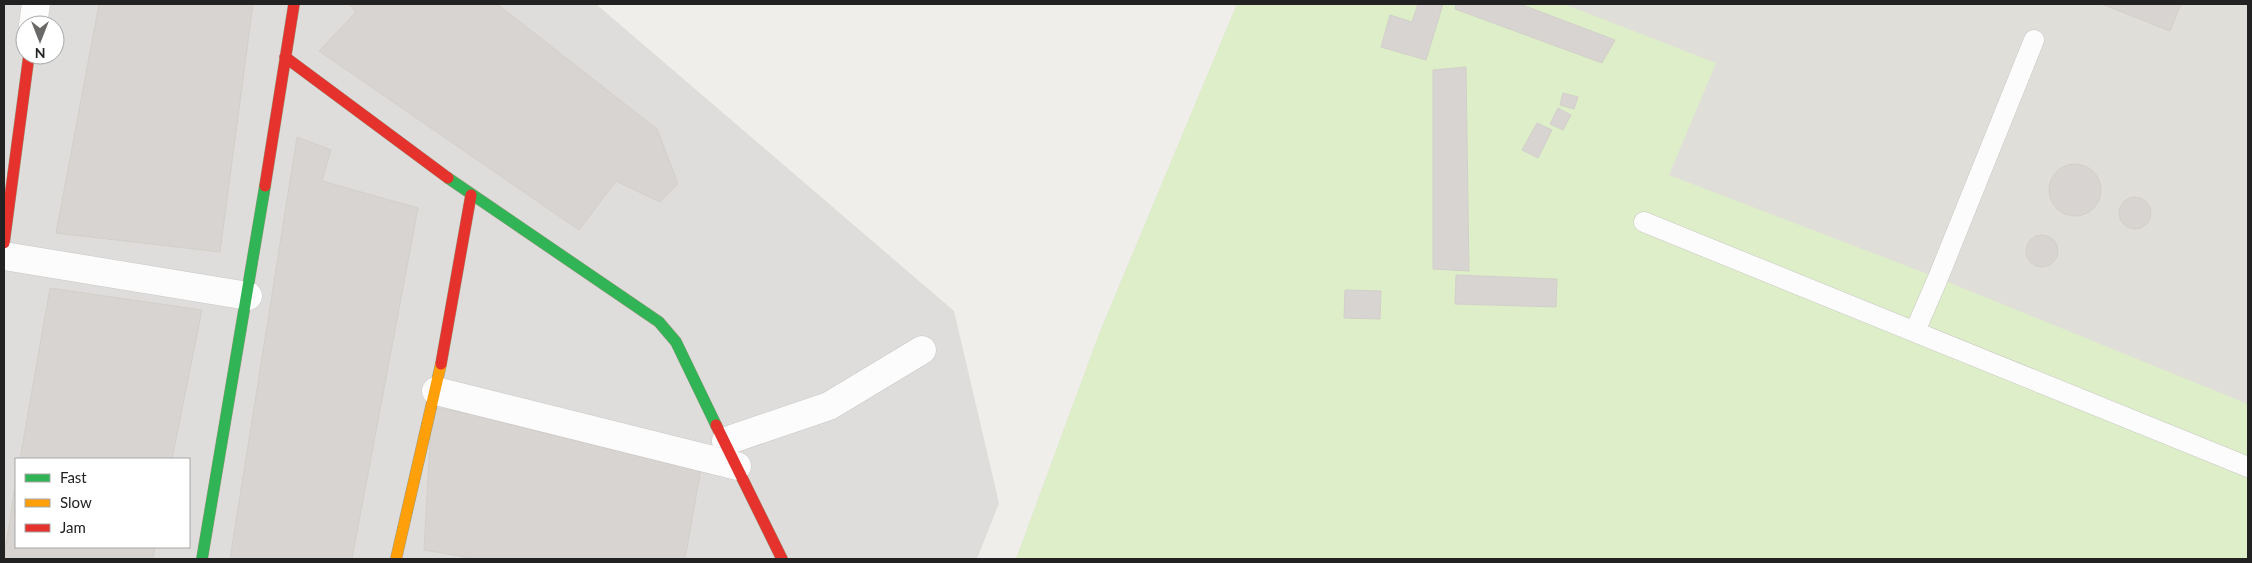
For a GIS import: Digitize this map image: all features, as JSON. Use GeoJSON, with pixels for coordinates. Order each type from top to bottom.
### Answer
{"type":"FeatureCollection","features":[{"type":"Feature","properties":{"kind":"street"},"geometry":{"type":"LineString","coordinates":[[202,559],[248,296],[294,4]]}},
{"type":"Feature","properties":{"kind":"street"},"geometry":{"type":"LineString","coordinates":[[285,57],[472,195],[659,322],[676,342],[782,559]]}},
{"type":"Feature","properties":{"kind":"street"},"geometry":{"type":"LineString","coordinates":[[4,242],[28,65]]}},
{"type":"Feature","properties":{"kind":"street"},"geometry":{"type":"LineString","coordinates":[[396,559],[436,391],[472,195]]}},
{"type":"Feature","properties":{"kind":"street"},"geometry":{"type":"LineString","coordinates":[[4,256],[248,296]]}},
{"type":"Feature","properties":{"kind":"street"},"geometry":{"type":"LineString","coordinates":[[726,442],[829,406],[922,350]]}},
{"type":"Feature","properties":{"kind":"street"},"geometry":{"type":"LineString","coordinates":[[436,391],[737,466]]}},
{"type":"Feature","properties":{"kind":"lane"},"geometry":{"type":"LineString","coordinates":[[1915,331],[2034,40]]}},
{"type":"Feature","properties":{"kind":"lane"},"geometry":{"type":"LineString","coordinates":[[1644,222],[2248,467]]}},
{"type":"Feature","properties":{"kind":"shaded area"},"geometry":{"type":"Polygon","coordinates":[[[4,4],[596,4],[954,311],[999,503],[977,559],[4,559],[4,4]]]}},
{"type":"Feature","properties":{"kind":"shaded area"},"geometry":{"type":"Polygon","coordinates":[[[1237,4],[2248,4],[2248,559],[1016,559],[1099,334],[1237,4]]]}},
{"type":"Feature","properties":{"kind":"green space"},"geometry":{"type":"Polygon","coordinates":[[[1237,4],[1564,4],[1716,63],[1669,175],[1938,278],[2248,404],[2248,559],[1016,559],[1099,334],[1237,4]]]}},
{"type":"Feature","properties":{"kind":"building"},"geometry":{"type":"Polygon","coordinates":[[[99,4],[253,4],[220,252],[56,233],[99,4]]]}},
{"type":"Feature","properties":{"kind":"building"},"geometry":{"type":"Polygon","coordinates":[[[349,4],[497,4],[657,129],[678,184],[660,202],[616,181],[579,230],[319,51],[356,12],[349,4]]]}},
{"type":"Feature","properties":{"kind":"building"},"geometry":{"type":"Polygon","coordinates":[[[1418,4],[1443,4],[1426,60],[1381,47],[1390,15],[1412,22],[1418,4]]]}},
{"type":"Feature","properties":{"kind":"building"},"geometry":{"type":"Polygon","coordinates":[[[1456,4],[1520,4],[1615,40],[1602,63],[1455,9],[1456,4]]]}},
{"type":"Feature","properties":{"kind":"building"},"geometry":{"type":"Polygon","coordinates":[[[2102,4],[2181,4],[2170,31],[2102,4]]]}},
{"type":"Feature","properties":{"kind":"building"},"geometry":{"type":"Polygon","coordinates":[[[1466,67],[1469,271],[1433,269],[1433,70],[1466,67]]]}},
{"type":"Feature","properties":{"kind":"building"},"geometry":{"type":"Polygon","coordinates":[[[1563,93],[1578,97],[1574,109],[1560,105],[1563,93]]]}},
{"type":"Feature","properties":{"kind":"building"},"geometry":{"type":"Polygon","coordinates":[[[1558,108],[1571,115],[1563,130],[1550,124],[1558,108]]]}},
{"type":"Feature","properties":{"kind":"building"},"geometry":{"type":"Polygon","coordinates":[[[1537,123],[1552,130],[1538,158],[1522,150],[1537,123]]]}},
{"type":"Feature","properties":{"kind":"building"},"geometry":{"type":"Polygon","coordinates":[[[297,137],[331,150],[322,181],[418,208],[352,559],[230,559],[297,137]]]}},
{"type":"Feature","properties":{"kind":"building"},"geometry":{"type":"Polygon","coordinates":[[[2075,164],[2085,166],[2093,172],[2099,180],[2101,190],[2099,200],[2093,208],[2085,214],[2075,216],[2065,214],[2057,208],[2051,200],[2049,190],[2051,180],[2057,172],[2065,166],[2075,164]]]}},
{"type":"Feature","properties":{"kind":"building"},"geometry":{"type":"Polygon","coordinates":[[[2135,197],[2146,202],[2151,213],[2146,224],[2135,229],[2124,224],[2119,213],[2124,202],[2135,197]]]}},
{"type":"Feature","properties":{"kind":"building"},"geometry":{"type":"Polygon","coordinates":[[[2042,235],[2048,236],[2053,240],[2057,245],[2057,257],[2053,262],[2048,266],[2042,267],[2036,266],[2031,262],[2027,257],[2026,251],[2027,245],[2031,240],[2036,236],[2042,235]]]}},
{"type":"Feature","properties":{"kind":"building"},"geometry":{"type":"Polygon","coordinates":[[[1456,275],[1557,279],[1556,307],[1455,304],[1456,275]]]}},
{"type":"Feature","properties":{"kind":"building"},"geometry":{"type":"Polygon","coordinates":[[[50,288],[202,310],[172,458],[20,458],[50,288]]]}},
{"type":"Feature","properties":{"kind":"building"},"geometry":{"type":"Polygon","coordinates":[[[1345,290],[1381,291],[1380,319],[1344,318],[1345,290]]]}},
{"type":"Feature","properties":{"kind":"building"},"geometry":{"type":"Polygon","coordinates":[[[432,407],[703,457],[685,559],[476,559],[424,550],[432,407]]]}},
{"type":"Feature","properties":{"kind":"building"},"geometry":{"type":"Polygon","coordinates":[[[15,486],[15,548],[155,548],[153,559],[4,559],[15,486]]]}},
{"type":"Feature","properties":{"kind":"traffic: fast"},"geometry":{"type":"LineString","coordinates":[[448,178],[659,322],[676,342],[716,425]]}},
{"type":"Feature","properties":{"kind":"traffic: fast"},"geometry":{"type":"LineString","coordinates":[[202,559],[265,186]]}},
{"type":"Feature","properties":{"kind":"traffic: slow"},"geometry":{"type":"LineString","coordinates":[[396,559],[441,364]]}},
{"type":"Feature","properties":{"kind":"traffic: jam"},"geometry":{"type":"LineString","coordinates":[[265,186],[294,4]]}},
{"type":"Feature","properties":{"kind":"traffic: jam"},"geometry":{"type":"LineString","coordinates":[[285,57],[448,178]]}},
{"type":"Feature","properties":{"kind":"traffic: jam"},"geometry":{"type":"LineString","coordinates":[[4,243],[28,65]]}},
{"type":"Feature","properties":{"kind":"traffic: jam"},"geometry":{"type":"LineString","coordinates":[[441,364],[471,195]]}},
{"type":"Feature","properties":{"kind":"traffic: jam"},"geometry":{"type":"LineString","coordinates":[[716,425],[782,559]]}}]}
